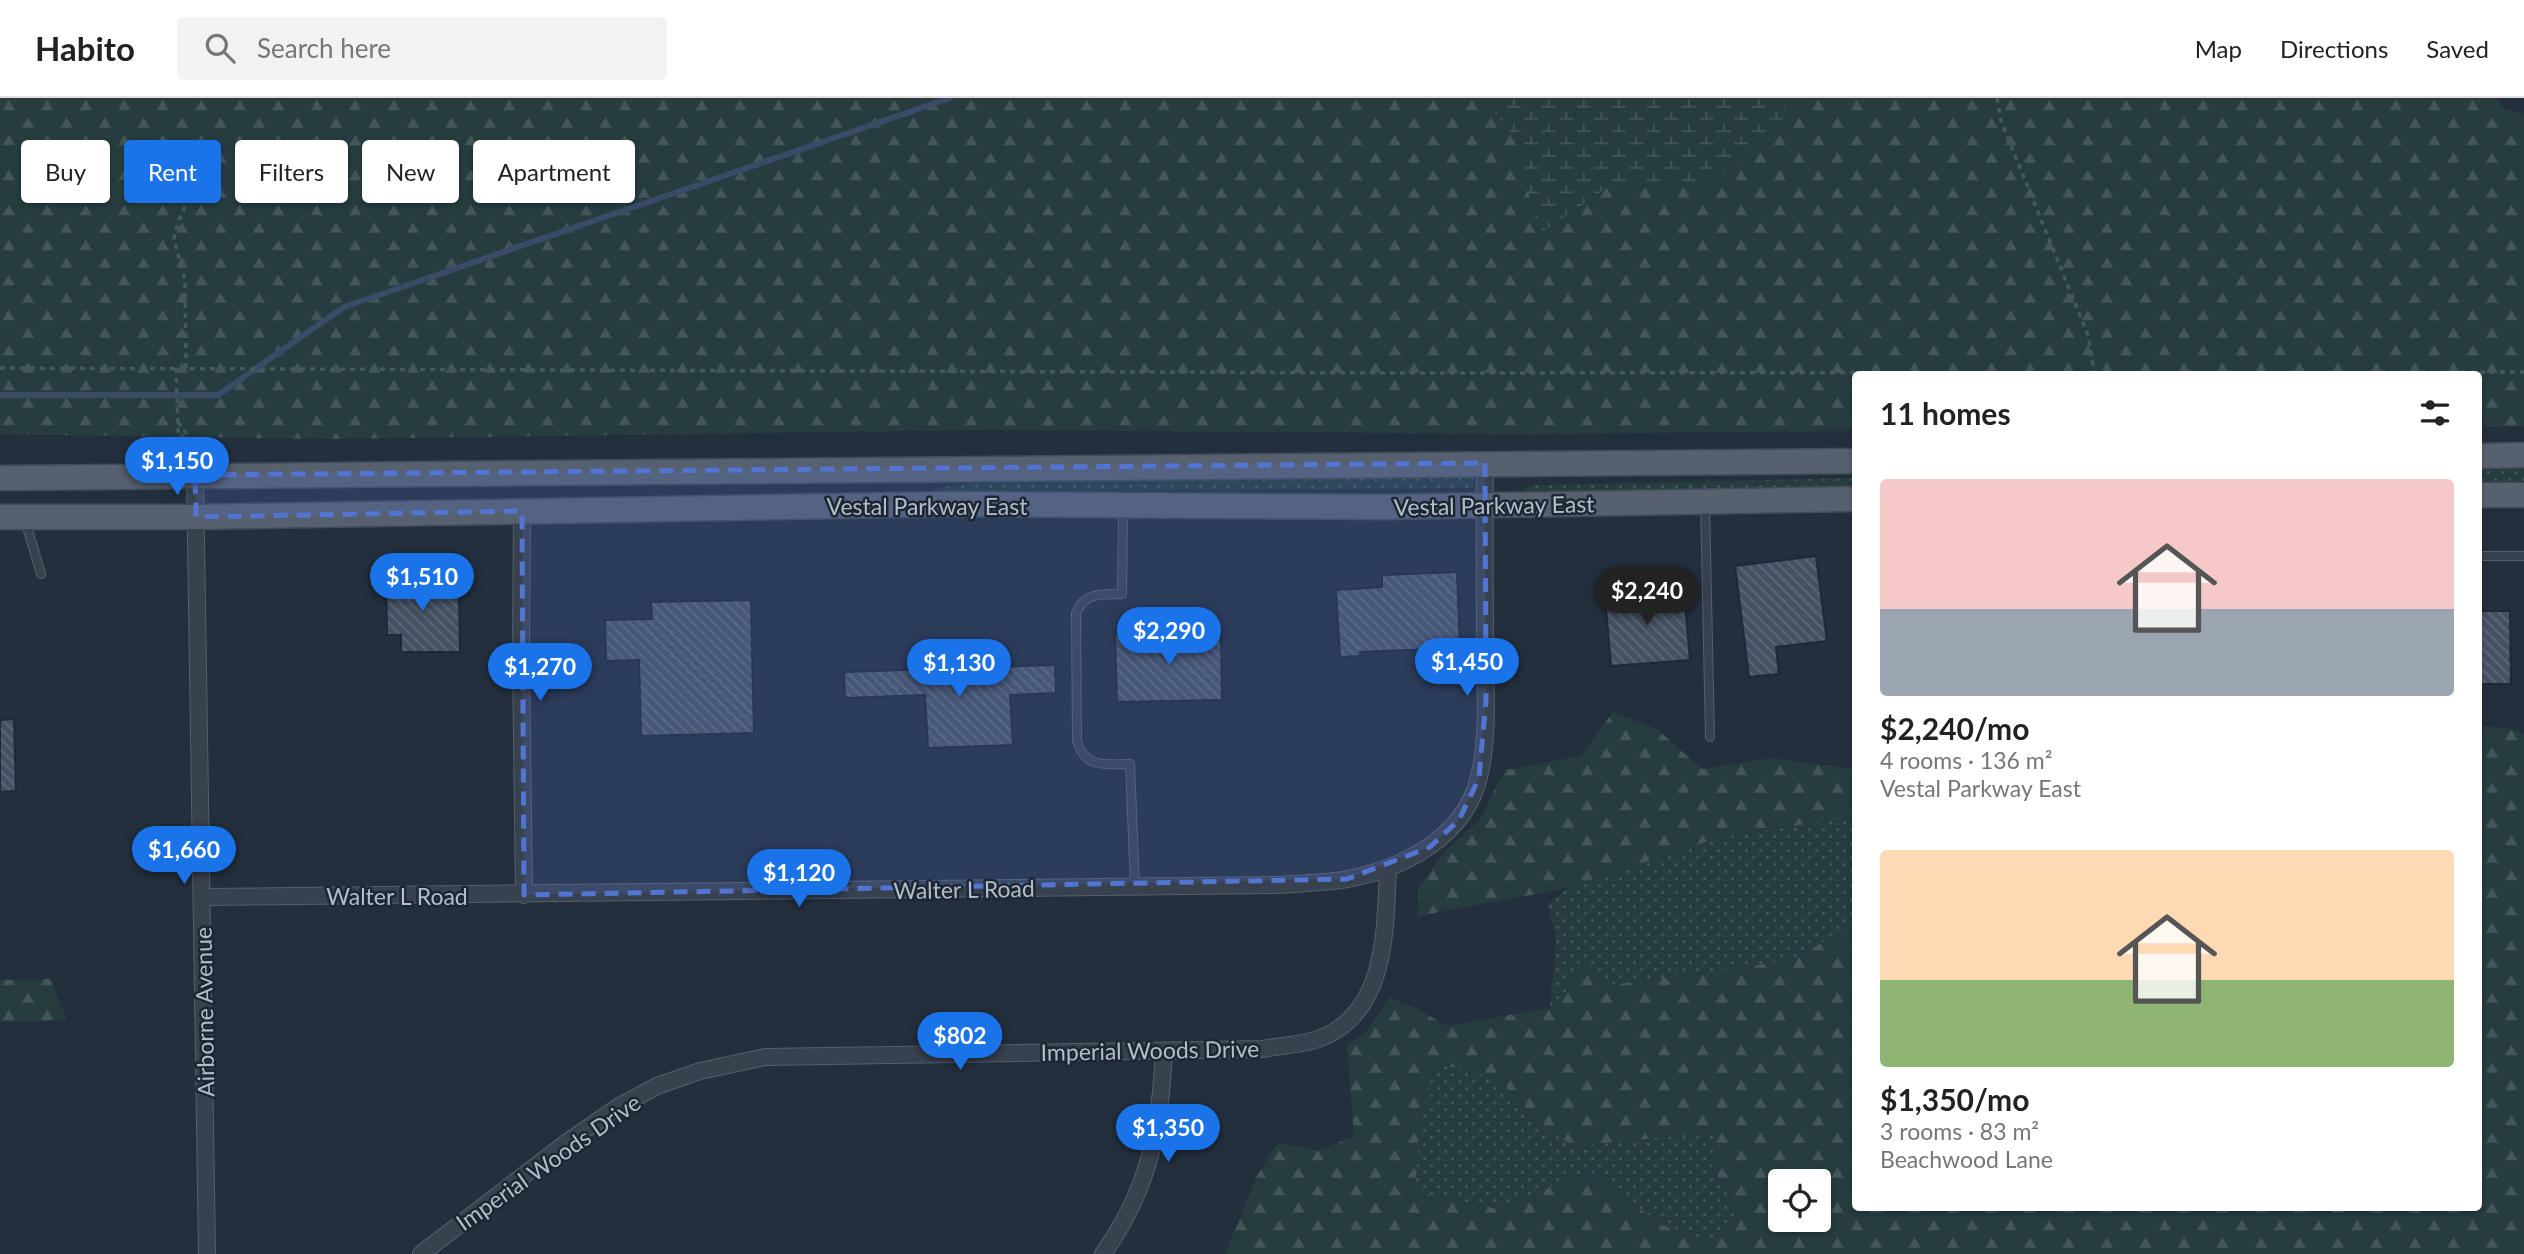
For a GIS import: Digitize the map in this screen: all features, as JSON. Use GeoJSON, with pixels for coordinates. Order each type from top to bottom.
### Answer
{"type":"FeatureCollection","features":[{"type":"Feature","properties":{"kind":"main road"},"geometry":{"type":"LineString","coordinates":[[2482,456],[2524,455]]}},
{"type":"Feature","properties":{"kind":"main road","name":"Vestal Parkway East"},"geometry":{"type":"LineString","coordinates":[[0,478],[187,466],[1852,461]]}},
{"type":"Feature","properties":{"kind":"main road"},"geometry":{"type":"LineString","coordinates":[[2482,495],[2524,495]]}},
{"type":"Feature","properties":{"kind":"main road","name":"Vestal Parkway East"},"geometry":{"type":"LineString","coordinates":[[12,517],[196,517],[960,504],[1386,507],[1852,499]]}},
{"type":"Feature","properties":{"kind":"street","name":"Walter L Road"},"geometry":{"type":"LineString","coordinates":[[203,897],[1279,885],[1347,879],[1388,868],[1430,847],[1460,820],[1472,800],[1479,778],[1486,700],[1485,463]]}},
{"type":"Feature","properties":{"kind":"street","name":"Airborne Avenue"},"geometry":{"type":"LineString","coordinates":[[187,466],[196,517],[207,1254]]}},
{"type":"Feature","properties":{"kind":"street"},"geometry":{"type":"LineString","coordinates":[[522,511],[524,895]]}},
{"type":"Feature","properties":{"kind":"street","name":"Imperial Woods Drive"},"geometry":{"type":"LineString","coordinates":[[421,1254],[566,1143],[618,1107],[657,1086],[701,1071],[765,1057],[1263,1049],[1321,1038],[1357,1013],[1374,984],[1384,930],[1388,868]]}},
{"type":"Feature","properties":{"kind":"street"},"geometry":{"type":"LineString","coordinates":[[1103,1254],[1122,1228],[1146,1173],[1160,1108],[1164,1051]]}},
{"type":"Feature","properties":{"kind":"lane"},"geometry":{"type":"LineString","coordinates":[[1704,500],[1710,737]]}},
{"type":"Feature","properties":{"kind":"lane"},"geometry":{"type":"LineString","coordinates":[[1124,505],[1122,594],[1092,595],[1081,603],[1076,613],[1077,741],[1081,753],[1088,760],[1099,764],[1130,764],[1135,886]]}},
{"type":"Feature","properties":{"kind":"lane"},"geometry":{"type":"LineString","coordinates":[[12,517],[41,574]]}},
{"type":"Feature","properties":{"kind":"lane"},"geometry":{"type":"LineString","coordinates":[[2482,556],[2524,556]]}},
{"type":"Feature","properties":{"kind":"path"},"geometry":{"type":"LineString","coordinates":[[1997,98],[2001,121],[2088,335],[2094,371]]}},
{"type":"Feature","properties":{"kind":"path"},"geometry":{"type":"LineString","coordinates":[[186,368],[186,280],[174,239],[187,203]]}},
{"type":"Feature","properties":{"kind":"path"},"geometry":{"type":"LineString","coordinates":[[0,368],[1852,372]]}},
{"type":"Feature","properties":{"kind":"path"},"geometry":{"type":"LineString","coordinates":[[176,368],[178,422],[187,466]]}},
{"type":"Feature","properties":{"kind":"path"},"geometry":{"type":"LineString","coordinates":[[2482,372],[2524,372]]}},
{"type":"Feature","properties":{"kind":"path"},"geometry":{"type":"LineString","coordinates":[[178,422],[203,455],[211,456]]}},
{"type":"Feature","properties":{"kind":"highlighted area"},"geometry":{"type":"Polygon","coordinates":[[[1485,463],[1486,700],[1479,778],[1459,820],[1430,847],[1347,879],[524,895],[522,511],[196,517],[195,475],[1485,463]]]}},
{"type":"Feature","properties":{"kind":"green space"},"geometry":{"type":"Polygon","coordinates":[[[0,98],[2496,98],[2505,110],[2524,113],[2524,426],[2482,427],[2482,371],[1852,371],[1852,431],[1523,434],[988,430],[326,439],[0,434],[0,98]]]}},
{"type":"Feature","properties":{"kind":"green space"},"geometry":{"type":"Polygon","coordinates":[[[1478,98],[1783,98],[1786,129],[1715,181],[1611,185],[1541,233],[1530,201],[1520,145],[1491,107],[1478,98]]]}},
{"type":"Feature","properties":{"kind":"green space"},"geometry":{"type":"Polygon","coordinates":[[[2482,467],[2524,467],[2524,481],[2482,481],[2482,467]]]}},
{"type":"Feature","properties":{"kind":"green space"},"geometry":{"type":"Polygon","coordinates":[[[1473,475],[1475,488],[930,493],[939,488],[1002,478],[1473,475]]]}},
{"type":"Feature","properties":{"kind":"green space"},"geometry":{"type":"Polygon","coordinates":[[[1852,478],[1852,487],[1527,493],[1524,488],[1536,485],[1852,478]]]}},
{"type":"Feature","properties":{"kind":"green space"},"geometry":{"type":"Polygon","coordinates":[[[1613,712],[1657,729],[1702,769],[1771,758],[1852,769],[1852,817],[1720,837],[1568,888],[1418,916],[1418,889],[1444,852],[1478,822],[1505,770],[1581,756],[1613,712]]]}},
{"type":"Feature","properties":{"kind":"green space"},"geometry":{"type":"Polygon","coordinates":[[[2482,726],[2518,730],[2524,735],[2524,1254],[1225,1254],[1257,1176],[1278,1142],[1318,1151],[1354,1136],[1347,1046],[1368,1030],[1389,997],[1418,1009],[1447,1026],[1561,1006],[1582,957],[1611,985],[1788,961],[1852,927],[1852,1211],[2482,1211],[2482,726]],[[1434,1065],[1419,1132],[1415,1191],[1497,1209],[1589,1171],[1662,1225],[1712,1242],[1737,1212],[1712,1165],[1717,1131],[1575,1147],[1540,1124],[1505,1085],[1468,1069],[1434,1065]]]}},
{"type":"Feature","properties":{"kind":"green space"},"geometry":{"type":"Polygon","coordinates":[[[1852,817],[1852,927],[1788,961],[1610,985],[1550,1008],[1556,939],[1548,904],[1568,888],[1720,837],[1852,817]]]}},
{"type":"Feature","properties":{"kind":"green space"},"geometry":{"type":"Polygon","coordinates":[[[50,979],[67,1020],[0,1022],[0,980],[50,979]]]}},
{"type":"Feature","properties":{"kind":"green space"},"geometry":{"type":"Polygon","coordinates":[[[1434,1065],[1468,1069],[1505,1085],[1540,1124],[1575,1147],[1717,1131],[1712,1165],[1737,1212],[1712,1242],[1662,1225],[1589,1171],[1497,1209],[1415,1191],[1419,1132],[1434,1065]]]}},
{"type":"Feature","properties":{"kind":"building"},"geometry":{"type":"Polygon","coordinates":[[[1816,556],[1827,641],[1776,647],[1779,674],[1749,677],[1735,566],[1816,556]]]}},
{"type":"Feature","properties":{"kind":"building"},"geometry":{"type":"Polygon","coordinates":[[[1457,572],[1460,648],[1360,652],[1360,656],[1340,657],[1336,590],[1382,587],[1382,575],[1457,572]]]}},
{"type":"Feature","properties":{"kind":"building"},"geometry":{"type":"Polygon","coordinates":[[[386,573],[440,573],[440,594],[459,594],[460,652],[401,652],[401,635],[387,635],[386,573]]]}},
{"type":"Feature","properties":{"kind":"building"},"geometry":{"type":"Polygon","coordinates":[[[1656,588],[1657,593],[1684,591],[1690,660],[1611,666],[1605,597],[1626,595],[1626,590],[1656,588]]]}},
{"type":"Feature","properties":{"kind":"building"},"geometry":{"type":"Polygon","coordinates":[[[751,600],[754,733],[641,736],[639,660],[606,661],[605,620],[652,619],[651,602],[751,600]]]}},
{"type":"Feature","properties":{"kind":"building"},"geometry":{"type":"Polygon","coordinates":[[[2482,611],[2510,611],[2511,684],[2482,684],[2482,611]]]}},
{"type":"Feature","properties":{"kind":"building"},"geometry":{"type":"Polygon","coordinates":[[[1221,632],[1222,700],[1117,702],[1115,634],[1221,632]]]}},
{"type":"Feature","properties":{"kind":"building"},"geometry":{"type":"Polygon","coordinates":[[[1055,665],[1056,693],[1010,695],[1013,745],[928,748],[925,695],[845,698],[844,672],[1055,665]]]}},
{"type":"Feature","properties":{"kind":"building"},"geometry":{"type":"Polygon","coordinates":[[[14,719],[16,791],[0,792],[0,720],[14,719]]]}},
{"type":"Feature","properties":{"kind":"waterway"},"geometry":{"type":"LineString","coordinates":[[0,395],[218,395],[344,307],[950,98]]}}]}
